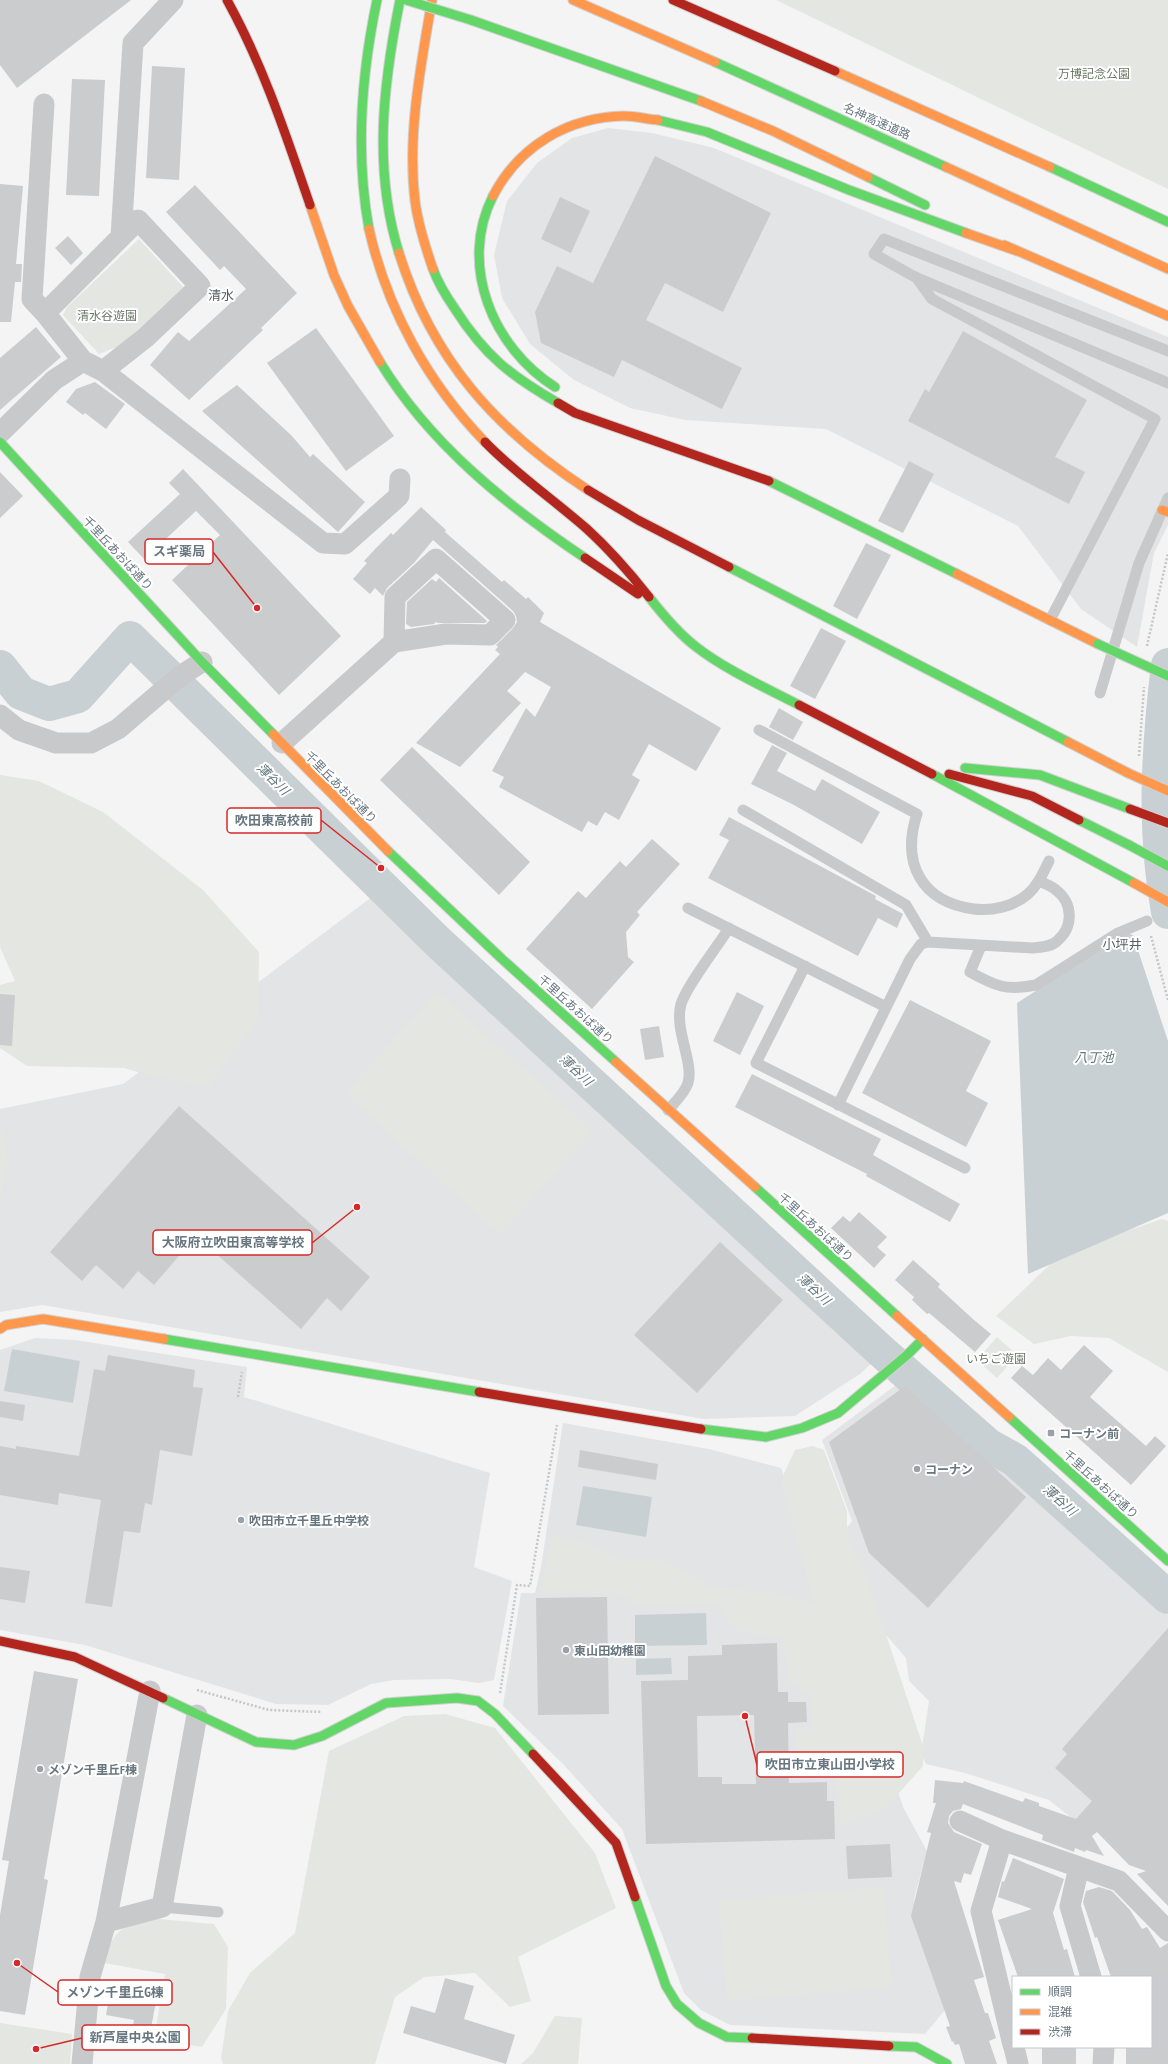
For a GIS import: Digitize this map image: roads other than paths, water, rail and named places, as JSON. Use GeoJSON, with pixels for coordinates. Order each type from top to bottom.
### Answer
{"type":"FeatureCollection","features":[{"type":"Feature","properties":{"kind":"main road"},"geometry":{"type":"LineString","coordinates":[[227,0],[256,54],[272,94],[334,274],[357,324],[381,365],[432,432],[466,468],[496,494],[533,521],[657,607]]}},
{"type":"Feature","properties":{"kind":"main road"},"geometry":{"type":"LineString","coordinates":[[377,0],[368,49],[363,97],[361,143],[362,195],[380,270],[403,330],[428,372],[459,414],[478,436],[499,457],[604,545],[621,563],[677,631],[696,647],[716,660],[799,706],[902,759],[1168,902]]}},
{"type":"Feature","properties":{"kind":"main road"},"geometry":{"type":"LineString","coordinates":[[400,0],[385,98],[383,154],[388,205],[399,250],[425,317],[460,376],[481,402],[505,426],[536,452],[592,493],[690,546],[1128,773],[1168,791]]}},
{"type":"Feature","properties":{"kind":"main road"},"geometry":{"type":"LineString","coordinates":[[406,0],[471,20],[681,93],[773,131],[864,173],[934,209]]}},
{"type":"Feature","properties":{"kind":"main road"},"geometry":{"type":"LineString","coordinates":[[432,0],[416,96],[413,133],[413,178],[415,200],[423,241],[430,263],[448,300],[483,349],[513,376],[575,413],[671,445],[768,480],[1130,660],[1168,676]]}},
{"type":"Feature","properties":{"kind":"main road","name":"名神高速道路"},"geometry":{"type":"LineString","coordinates":[[573,0],[811,104],[1168,269]]}},
{"type":"Feature","properties":{"kind":"main road"},"geometry":{"type":"LineString","coordinates":[[673,0],[804,56],[1005,146],[1168,222]]}},
{"type":"Feature","properties":{"kind":"main road"},"geometry":{"type":"LineString","coordinates":[[694,0],[804,56]]}},
{"type":"Feature","properties":{"kind":"main road"},"geometry":{"type":"LineString","coordinates":[[566,393],[537,375],[525,364],[505,340],[490,312],[485,294],[479,265],[479,242],[487,209],[495,191],[508,171],[524,154],[559,129],[582,120],[607,116],[630,116],[676,123],[726,138],[825,180],[1017,251],[1168,316]]}},
{"type":"Feature","properties":{"kind":"main road"},"geometry":{"type":"LineString","coordinates":[[948,216],[1017,251]]}},
{"type":"Feature","properties":{"kind":"main road"},"geometry":{"type":"LineString","coordinates":[[615,417],[671,445]]}},
{"type":"Feature","properties":{"kind":"main road","name":"千里丘あおば通り"},"geometry":{"type":"LineString","coordinates":[[0,442],[202,662],[398,861],[502,959],[668,1110],[1168,1561]]}},
{"type":"Feature","properties":{"kind":"main road"},"geometry":{"type":"LineString","coordinates":[[1130,660],[1168,685]]}},
{"type":"Feature","properties":{"kind":"main road"},"geometry":{"type":"LineString","coordinates":[[902,759],[934,765]]}},
{"type":"Feature","properties":{"kind":"main road"},"geometry":{"type":"LineString","coordinates":[[902,759],[927,768],[1032,796],[1168,866]]}},
{"type":"Feature","properties":{"kind":"main road"},"geometry":{"type":"LineString","coordinates":[[945,766],[1040,775],[1168,824]]}},
{"type":"Feature","properties":{"kind":"main road"},"geometry":{"type":"LineString","coordinates":[[0,1329],[6,1325],[43,1319],[707,1430],[766,1437],[802,1428],[838,1413],[907,1355],[923,1339]]}},
{"type":"Feature","properties":{"kind":"main road"},"geometry":{"type":"LineString","coordinates":[[0,1641],[75,1657],[256,1742],[294,1745],[322,1736],[386,1703],[457,1698],[478,1701],[495,1714],[616,1843],[666,1986],[677,2004],[699,2023],[727,2037],[916,2047],[947,2064]]}},
{"type":"Feature","properties":{"kind":"street"},"geometry":{"type":"LineString","coordinates":[[121,237],[133,42],[173,0]]}},
{"type":"Feature","properties":{"kind":"street"},"geometry":{"type":"LineString","coordinates":[[44,104],[32,299],[83,361],[103,371],[323,543],[345,544],[399,496],[400,479]]}},
{"type":"Feature","properties":{"kind":"street"},"geometry":{"type":"LineString","coordinates":[[44,313],[138,220],[200,286],[145,338],[103,371]]}},
{"type":"Feature","properties":{"kind":"street"},"geometry":{"type":"LineString","coordinates":[[0,433],[54,380],[83,361]]}},
{"type":"Feature","properties":{"kind":"street"},"geometry":{"type":"LineString","coordinates":[[282,744],[394,642],[446,634],[490,635],[505,620],[436,559],[395,597],[394,642]]}},
{"type":"Feature","properties":{"kind":"street"},"geometry":{"type":"LineString","coordinates":[[0,715],[19,730],[56,743],[90,743],[118,729],[180,676],[202,662]]}},
{"type":"Feature","properties":{"kind":"street"},"geometry":{"type":"LineString","coordinates":[[82,2064],[90,1977],[106,1922],[150,1691]]}},
{"type":"Feature","properties":{"kind":"street"},"geometry":{"type":"LineString","coordinates":[[106,1922],[162,1907],[197,1715]]}},
{"type":"Feature","properties":{"kind":"street"},"geometry":{"type":"LineString","coordinates":[[960,1821],[1002,1840],[1119,1881],[1168,1931]]}},
{"type":"Feature","properties":{"kind":"street"},"geometry":{"type":"LineString","coordinates":[[1002,1840],[981,1911],[1012,2042]]}},
{"type":"Feature","properties":{"kind":"street"},"geometry":{"type":"LineString","coordinates":[[1080,1867],[1070,1906],[1091,1976]]}},
{"type":"Feature","properties":{"kind":"street"},"geometry":{"type":"LineString","coordinates":[[1014,2048],[1018,2064]]}},
{"type":"Feature","properties":{"kind":"street"},"geometry":{"type":"LineString","coordinates":[[1103,2064],[1104,2048]]}},
{"type":"Feature","properties":{"kind":"lane"},"geometry":{"type":"LineString","coordinates":[[1168,351],[884,239],[874,254],[915,277],[1168,383]]}},
{"type":"Feature","properties":{"kind":"lane"},"geometry":{"type":"LineString","coordinates":[[915,277],[932,299],[1155,419],[1050,620]]}},
{"type":"Feature","properties":{"kind":"lane"},"geometry":{"type":"LineString","coordinates":[[1100,693],[1139,563],[1165,511],[1168,498]]}},
{"type":"Feature","properties":{"kind":"lane"},"geometry":{"type":"LineString","coordinates":[[759,730],[917,814],[912,830],[911,857],[929,891],[940,899],[964,908],[992,910],[1016,902],[1027,895],[1039,882],[1049,861]]}},
{"type":"Feature","properties":{"kind":"lane"},"geometry":{"type":"LineString","coordinates":[[743,810],[906,905],[928,942]]}},
{"type":"Feature","properties":{"kind":"lane"},"geometry":{"type":"LineString","coordinates":[[838,1105],[910,959],[921,944],[928,942],[1033,948],[1046,946],[1056,942],[1069,923],[1067,904],[1055,889],[1039,882]]}},
{"type":"Feature","properties":{"kind":"lane"},"geometry":{"type":"LineString","coordinates":[[688,908],[886,1007]]}},
{"type":"Feature","properties":{"kind":"lane"},"geometry":{"type":"LineString","coordinates":[[981,946],[970,972],[994,985],[1022,988],[1036,985],[1118,933],[1147,921]]}},
{"type":"Feature","properties":{"kind":"lane"},"geometry":{"type":"LineString","coordinates":[[668,1110],[683,1093],[688,1080],[680,1024],[680,1015],[684,997],[729,928]]}},
{"type":"Feature","properties":{"kind":"lane"},"geometry":{"type":"LineString","coordinates":[[805,966],[756,1063],[965,1168]]}},
{"type":"Feature","properties":{"kind":"lane"},"geometry":{"type":"LineString","coordinates":[[162,1907],[218,1912]]}},
{"type":"Feature","properties":{"kind":"water","name":"八丁池"},"geometry":{"type":"Polygon","coordinates":[[[1126,933],[1133,935],[1168,1041],[1168,1213],[1028,1274],[1017,1003],[1126,933]]]}},
{"type":"Feature","properties":{"kind":"water"},"geometry":{"type":"Polygon","coordinates":[[[12,1349],[80,1361],[73,1403],[4,1391],[12,1349]]]}},
{"type":"Feature","properties":{"kind":"water"},"geometry":{"type":"Polygon","coordinates":[[[583,1486],[652,1497],[646,1537],[576,1525],[583,1486]]]}},
{"type":"Feature","properties":{"kind":"water"},"geometry":{"type":"Polygon","coordinates":[[[706,1613],[707,1645],[635,1646],[635,1615],[706,1613]]]}},
{"type":"Feature","properties":{"kind":"water"},"geometry":{"type":"Polygon","coordinates":[[[671,1658],[672,1674],[636,1675],[636,1659],[671,1658]]]}},
{"type":"Feature","properties":{"kind":"waterway","name":"薄谷川"},"geometry":{"type":"LineString","coordinates":[[0,667],[21,693],[49,704],[78,696],[130,638],[438,942],[881,1351],[988,1445],[1015,1460],[1168,1597]]}},
{"type":"Feature","properties":{"kind":"waterway"},"geometry":{"type":"LineString","coordinates":[[1168,665],[1162,728],[1159,789],[1160,850],[1168,912]]}},
{"type":"Feature","properties":{"kind":"place","name":"スギ薬局"},"geometry":{"type":"Point","coordinates":[257,608]}},
{"type":"Feature","properties":{"kind":"place","name":"吹田東高校前"},"geometry":{"type":"Point","coordinates":[381,868]}},
{"type":"Feature","properties":{"kind":"place","name":"大阪府立吹田東高等学校"},"geometry":{"type":"Point","coordinates":[357,1207]}},
{"type":"Feature","properties":{"kind":"place","name":"コーナン前"},"geometry":{"type":"Point","coordinates":[1051,1433]}},
{"type":"Feature","properties":{"kind":"place","name":"コーナン"},"geometry":{"type":"Point","coordinates":[917,1469]}},
{"type":"Feature","properties":{"kind":"place","name":"吹田市立千里丘中学校"},"geometry":{"type":"Point","coordinates":[241,1520]}},
{"type":"Feature","properties":{"kind":"place","name":"東山田幼稚園"},"geometry":{"type":"Point","coordinates":[566,1650]}},
{"type":"Feature","properties":{"kind":"place","name":"吹田市立東山田小学校"},"geometry":{"type":"Point","coordinates":[745,1716]}},
{"type":"Feature","properties":{"kind":"place","name":"メゾン千里丘F棟"},"geometry":{"type":"Point","coordinates":[40,1769]}},
{"type":"Feature","properties":{"kind":"place","name":"メゾン千里丘G棟"},"geometry":{"type":"Point","coordinates":[17,1963]}},
{"type":"Feature","properties":{"kind":"place","name":"新芦屋中央公園"},"geometry":{"type":"Point","coordinates":[36,2049]}},
{"type":"Feature","properties":{"kind":"district","name":"清水"},"geometry":{"type":"Point","coordinates":[221,295]}},
{"type":"Feature","properties":{"kind":"district","name":"小坪井"},"geometry":{"type":"Point","coordinates":[1122,944]}},
{"type":"Feature","properties":{"kind":"park label","name":"万博記念公園"},"geometry":{"type":"Point","coordinates":[1094,73]}},
{"type":"Feature","properties":{"kind":"park label","name":"清水谷遊園"},"geometry":{"type":"Point","coordinates":[107,315]}},
{"type":"Feature","properties":{"kind":"park label","name":"いちご遊園"},"geometry":{"type":"Point","coordinates":[996,1358]}}]}
